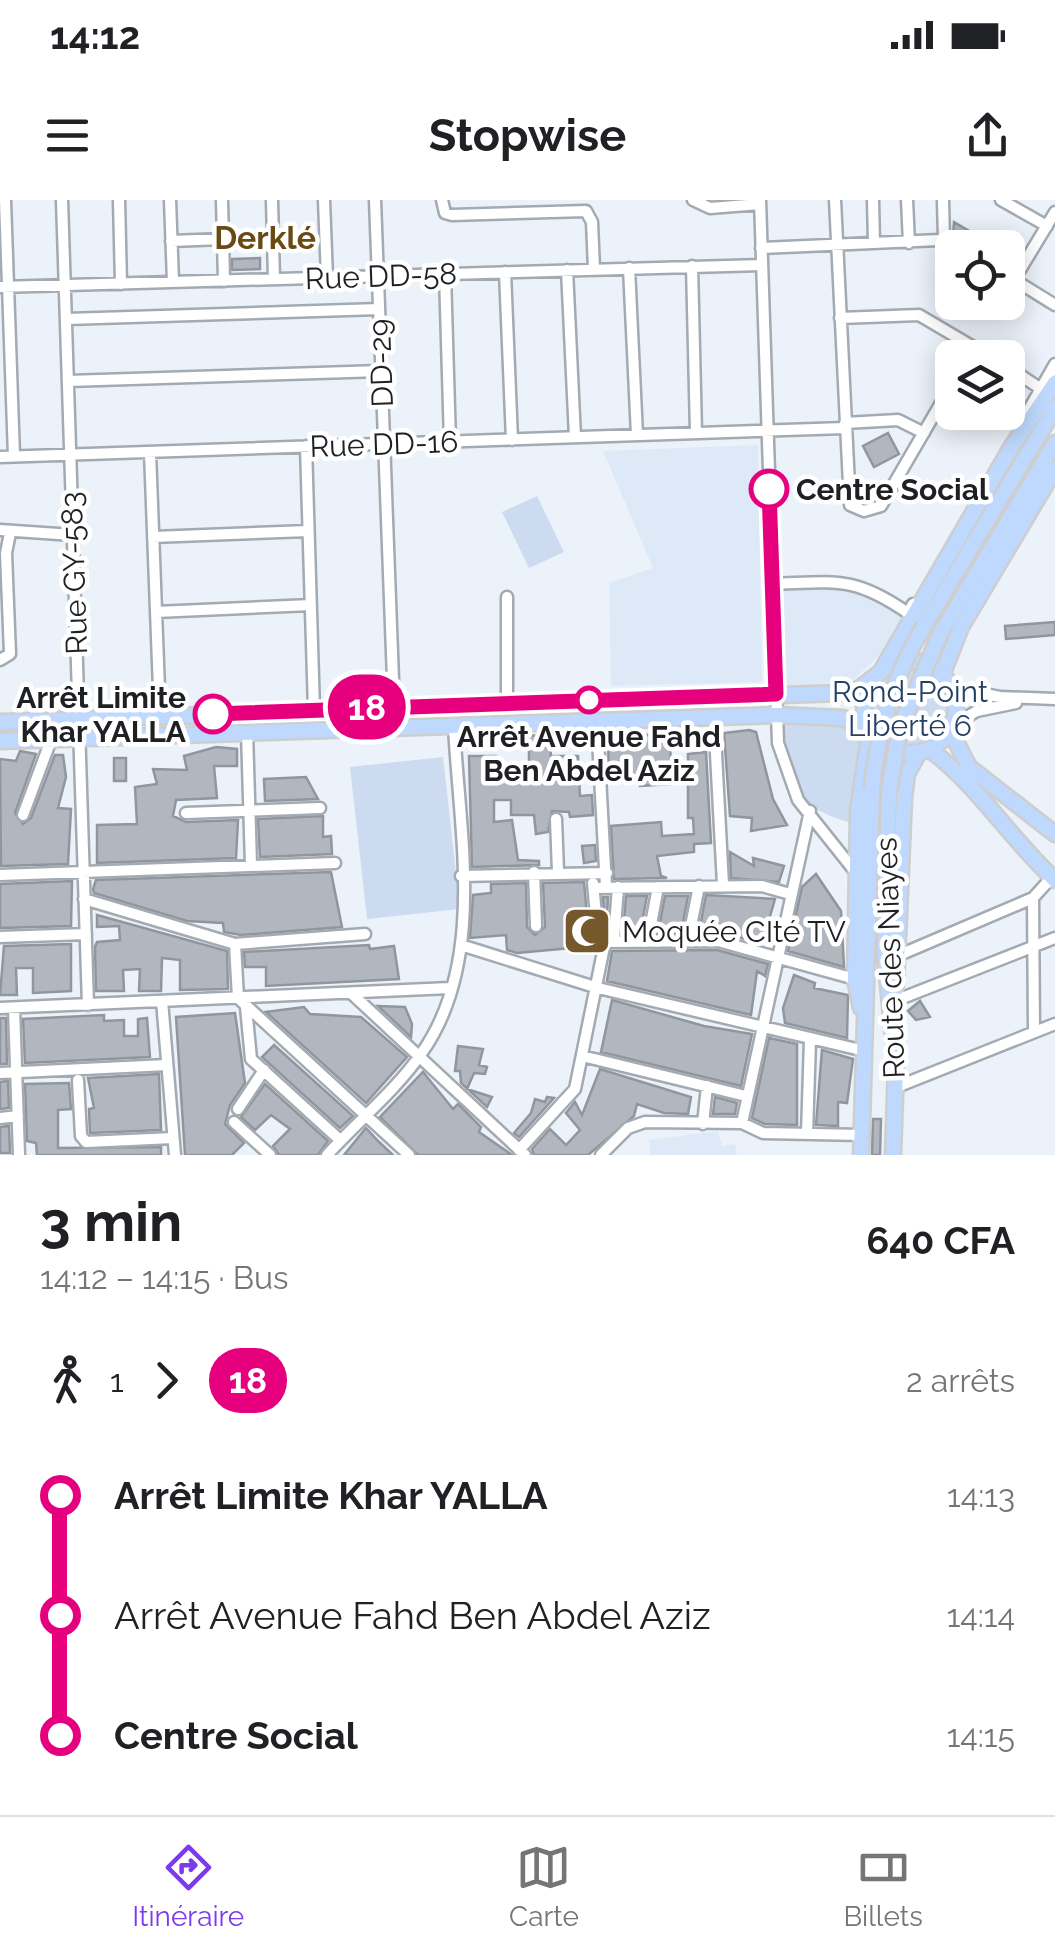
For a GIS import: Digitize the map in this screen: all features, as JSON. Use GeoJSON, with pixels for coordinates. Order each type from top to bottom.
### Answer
{"type":"FeatureCollection","features":[{"type":"Feature","properties":{"kind":"main road"},"geometry":{"type":"LineString","coordinates":[[864,1019],[855,979],[858,810],[870,730],[864,704],[878,673],[1048,386]]}},
{"type":"Feature","properties":{"kind":"main road","name":"Route des Niayes"},"geometry":{"type":"LineString","coordinates":[[862,1155],[872,788],[881,722],[893,685],[924,626],[1055,408]]}},
{"type":"Feature","properties":{"kind":"main road","name":"Route des Niayes"},"geometry":{"type":"LineString","coordinates":[[893,1155],[895,1048],[889,1023],[885,927],[889,790],[900,728],[940,634],[1055,444]]}},
{"type":"Feature","properties":{"kind":"main road"},"geometry":{"type":"LineString","coordinates":[[946,681],[961,627],[1055,470]]}},
{"type":"Feature","properties":{"kind":"main road"},"geometry":{"type":"LineString","coordinates":[[0,722],[848,693],[878,673],[915,662],[946,681],[956,705],[951,727],[924,751],[908,774],[889,1023]]}},
{"type":"Feature","properties":{"kind":"main road"},"geometry":{"type":"LineString","coordinates":[[0,741],[714,716],[843,718],[870,730],[889,748],[924,751],[986,800],[1017,844],[1054,879]]}},
{"type":"Feature","properties":{"kind":"main road"},"geometry":{"type":"LineString","coordinates":[[951,727],[969,766],[1055,834]]}},
{"type":"Feature","properties":{"kind":"street"},"geometry":{"type":"LineString","coordinates":[[5,200],[5,287],[14,456]]}},
{"type":"Feature","properties":{"kind":"street","name":"Rue GY-583"},"geometry":{"type":"LineString","coordinates":[[62,200],[88,1005]]}},
{"type":"Feature","properties":{"kind":"street"},"geometry":{"type":"LineString","coordinates":[[119,200],[122,284]]}},
{"type":"Feature","properties":{"kind":"street"},"geometry":{"type":"LineString","coordinates":[[170,200],[173,282]]}},
{"type":"Feature","properties":{"kind":"street"},"geometry":{"type":"LineString","coordinates":[[222,200],[224,281]]}},
{"type":"Feature","properties":{"kind":"street"},"geometry":{"type":"LineString","coordinates":[[272,200],[274,280]]}},
{"type":"Feature","properties":{"kind":"street"},"geometry":{"type":"LineString","coordinates":[[324,200],[326,278]]}},
{"type":"Feature","properties":{"kind":"street","name":"DD-29"},"geometry":{"type":"LineString","coordinates":[[375,200],[394,706]]}},
{"type":"Feature","properties":{"kind":"street"},"geometry":{"type":"LineString","coordinates":[[442,200],[445,214],[452,215],[569,206],[591,215],[594,270]]}},
{"type":"Feature","properties":{"kind":"street"},"geometry":{"type":"LineString","coordinates":[[693,200],[710,208],[760,202],[778,742],[790,786],[858,874]]}},
{"type":"Feature","properties":{"kind":"street"},"geometry":{"type":"LineString","coordinates":[[835,200],[848,500],[864,511],[881,506],[935,414]]}},
{"type":"Feature","properties":{"kind":"street"},"geometry":{"type":"LineString","coordinates":[[873,200],[874,243]]}},
{"type":"Feature","properties":{"kind":"street"},"geometry":{"type":"LineString","coordinates":[[907,200],[908,243]]}},
{"type":"Feature","properties":{"kind":"street"},"geometry":{"type":"LineString","coordinates":[[944,200],[944,230]]}},
{"type":"Feature","properties":{"kind":"street"},"geometry":{"type":"LineString","coordinates":[[1002,200],[1047,226]]}},
{"type":"Feature","properties":{"kind":"street"},"geometry":{"type":"LineString","coordinates":[[1025,257],[1055,212]]}},
{"type":"Feature","properties":{"kind":"street"},"geometry":{"type":"LineString","coordinates":[[172,241],[272,237]]}},
{"type":"Feature","properties":{"kind":"street"},"geometry":{"type":"LineString","coordinates":[[761,248],[935,242]]}},
{"type":"Feature","properties":{"kind":"street","name":"Rue DD-58"},"geometry":{"type":"LineString","coordinates":[[5,287],[762,264]]}},
{"type":"Feature","properties":{"kind":"street"},"geometry":{"type":"LineString","coordinates":[[692,266],[696,433]]}},
{"type":"Feature","properties":{"kind":"street"},"geometry":{"type":"LineString","coordinates":[[630,268],[637,435]]}},
{"type":"Feature","properties":{"kind":"street"},"geometry":{"type":"LineString","coordinates":[[567,270],[575,438]]}},
{"type":"Feature","properties":{"kind":"street"},"geometry":{"type":"LineString","coordinates":[[506,272],[512,440]]}},
{"type":"Feature","properties":{"kind":"street"},"geometry":{"type":"LineString","coordinates":[[445,274],[450,442]]}},
{"type":"Feature","properties":{"kind":"street"},"geometry":{"type":"LineString","coordinates":[[1025,287],[1055,305]]}},
{"type":"Feature","properties":{"kind":"street"},"geometry":{"type":"LineString","coordinates":[[66,319],[379,309]]}},
{"type":"Feature","properties":{"kind":"street"},"geometry":{"type":"LineString","coordinates":[[840,318],[919,316],[964,340]]}},
{"type":"Feature","properties":{"kind":"street"},"geometry":{"type":"LineString","coordinates":[[772,584],[858,584],[908,613],[1048,386],[1055,364]]}},
{"type":"Feature","properties":{"kind":"street"},"geometry":{"type":"LineString","coordinates":[[68,381],[381,370]]}},
{"type":"Feature","properties":{"kind":"street"},"geometry":{"type":"LineString","coordinates":[[1025,376],[1048,386]]}},
{"type":"Feature","properties":{"kind":"street","name":"Rue DD-16"},"geometry":{"type":"LineString","coordinates":[[0,456],[768,431],[898,420],[924,433]]}},
{"type":"Feature","properties":{"kind":"street"},"geometry":{"type":"LineString","coordinates":[[306,446],[314,710]]}},
{"type":"Feature","properties":{"kind":"street"},"geometry":{"type":"LineString","coordinates":[[150,452],[160,716]]}},
{"type":"Feature","properties":{"kind":"street"},"geometry":{"type":"LineString","coordinates":[[0,660],[10,654],[5,531],[73,536]]}},
{"type":"Feature","properties":{"kind":"street"},"geometry":{"type":"LineString","coordinates":[[153,538],[308,531]]}},
{"type":"Feature","properties":{"kind":"street"},"geometry":{"type":"LineString","coordinates":[[506,703],[507,597]]}},
{"type":"Feature","properties":{"kind":"street"},"geometry":{"type":"LineString","coordinates":[[156,612],[310,605]]}},
{"type":"Feature","properties":{"kind":"street"},"geometry":{"type":"LineString","coordinates":[[946,681],[1042,699]]}},
{"type":"Feature","properties":{"kind":"street"},"geometry":{"type":"LineString","coordinates":[[951,727],[977,710],[1055,698]]}},
{"type":"Feature","properties":{"kind":"street"},"geometry":{"type":"LineString","coordinates":[[714,716],[723,885]]}},
{"type":"Feature","properties":{"kind":"street"},"geometry":{"type":"LineString","coordinates":[[598,721],[614,940]]}},
{"type":"Feature","properties":{"kind":"street"},"geometry":{"type":"LineString","coordinates":[[327,1155],[420,1056],[464,946],[454,726]]}},
{"type":"Feature","properties":{"kind":"street"},"geometry":{"type":"LineString","coordinates":[[247,732],[251,865]]}},
{"type":"Feature","properties":{"kind":"street"},"geometry":{"type":"LineString","coordinates":[[23,815],[51,740]]}},
{"type":"Feature","properties":{"kind":"street"},"geometry":{"type":"LineString","coordinates":[[186,812],[320,808]]}},
{"type":"Feature","properties":{"kind":"street"},"geometry":{"type":"LineString","coordinates":[[742,1123],[759,1029],[810,811]]}},
{"type":"Feature","properties":{"kind":"street"},"geometry":{"type":"LineString","coordinates":[[556,820],[558,872]]}},
{"type":"Feature","properties":{"kind":"street"},"geometry":{"type":"LineString","coordinates":[[0,875],[335,863]]}},
{"type":"Feature","properties":{"kind":"street"},"geometry":{"type":"LineString","coordinates":[[534,872],[536,926]]}},
{"type":"Feature","properties":{"kind":"street"},"geometry":{"type":"LineString","coordinates":[[461,876],[607,872]]}},
{"type":"Feature","properties":{"kind":"street"},"geometry":{"type":"LineString","coordinates":[[593,873],[597,926]]}},
{"type":"Feature","properties":{"kind":"street"},"geometry":{"type":"LineString","coordinates":[[896,956],[1033,898],[1054,879]]}},
{"type":"Feature","properties":{"kind":"street"},"geometry":{"type":"LineString","coordinates":[[648,940],[658,886]]}},
{"type":"Feature","properties":{"kind":"street"},"geometry":{"type":"LineString","coordinates":[[688,941],[699,886]]}},
{"type":"Feature","properties":{"kind":"street"},"geometry":{"type":"LineString","coordinates":[[594,888],[762,886],[790,894]]}},
{"type":"Feature","properties":{"kind":"street"},"geometry":{"type":"LineString","coordinates":[[1033,898],[1034,1032]]}},
{"type":"Feature","properties":{"kind":"street"},"geometry":{"type":"LineString","coordinates":[[84,899],[234,944],[365,934]]}},
{"type":"Feature","properties":{"kind":"street"},"geometry":{"type":"LineString","coordinates":[[0,937],[86,934]]}},
{"type":"Feature","properties":{"kind":"street"},"geometry":{"type":"LineString","coordinates":[[892,1002],[1055,938]]}},
{"type":"Feature","properties":{"kind":"street"},"geometry":{"type":"LineString","coordinates":[[351,993],[522,1152],[571,1097],[598,988],[603,944],[614,940],[718,942],[855,979]]}},
{"type":"Feature","properties":{"kind":"street"},"geometry":{"type":"LineString","coordinates":[[234,944],[249,1054],[340,1140]]}},
{"type":"Feature","properties":{"kind":"street"},"geometry":{"type":"LineString","coordinates":[[464,946],[598,988],[864,1052]]}},
{"type":"Feature","properties":{"kind":"street"},"geometry":{"type":"LineString","coordinates":[[0,1008],[242,1002],[450,988]]}},
{"type":"Feature","properties":{"kind":"street"},"geometry":{"type":"LineString","coordinates":[[162,1001],[176,1154]]}},
{"type":"Feature","properties":{"kind":"street"},"geometry":{"type":"LineString","coordinates":[[242,1002],[409,1155]]}},
{"type":"Feature","properties":{"kind":"street"},"geometry":{"type":"LineString","coordinates":[[14,1008],[19,1155]]}},
{"type":"Feature","properties":{"kind":"street"},"geometry":{"type":"LineString","coordinates":[[894,1088],[1055,1024]]}},
{"type":"Feature","properties":{"kind":"street"},"geometry":{"type":"LineString","coordinates":[[807,1134],[810,1040]]}},
{"type":"Feature","properties":{"kind":"street"},"geometry":{"type":"LineString","coordinates":[[582,1056],[746,1096]]}},
{"type":"Feature","properties":{"kind":"street"},"geometry":{"type":"LineString","coordinates":[[0,1073],[167,1065]]}},
{"type":"Feature","properties":{"kind":"street"},"geometry":{"type":"LineString","coordinates":[[238,1109],[264,1070]]}},
{"type":"Feature","properties":{"kind":"street"},"geometry":{"type":"LineString","coordinates":[[78,1080],[81,1136],[86,1142],[173,1138]]}},
{"type":"Feature","properties":{"kind":"street"},"geometry":{"type":"LineString","coordinates":[[703,1124],[706,1086]]}},
{"type":"Feature","properties":{"kind":"street"},"geometry":{"type":"LineString","coordinates":[[0,1118],[18,1116]]}},
{"type":"Feature","properties":{"kind":"street"},"geometry":{"type":"LineString","coordinates":[[234,1122],[270,1155]]}},
{"type":"Feature","properties":{"kind":"street"},"geometry":{"type":"LineString","coordinates":[[601,1155],[634,1124],[742,1123],[763,1133],[862,1136]]}},
{"type":"Feature","properties":{"kind":"shaded area"},"geometry":{"type":"Polygon","coordinates":[[[758,445],[762,682],[611,686],[609,583],[653,568],[603,451],[758,445]]]}},
{"type":"Feature","properties":{"kind":"shaded area"},"geometry":{"type":"Polygon","coordinates":[[[777,588],[856,589],[915,622],[852,681],[780,688],[777,588]]]}},
{"type":"Feature","properties":{"kind":"shaded area"},"geometry":{"type":"Polygon","coordinates":[[[657,704],[657,711],[198,728],[198,720],[657,704]]]}},
{"type":"Feature","properties":{"kind":"shaded area"},"geometry":{"type":"Polygon","coordinates":[[[718,1131],[722,1146],[735,1144],[737,1155],[651,1155],[649,1140],[718,1131]]]}},
{"type":"Feature","properties":{"kind":"green space"},"geometry":{"type":"Polygon","coordinates":[[[537,496],[564,552],[529,568],[502,512],[537,496]]]}},
{"type":"Feature","properties":{"kind":"green space","name":"Rond-Point Liberté 6"},"geometry":{"type":"Polygon","coordinates":[[[910,668],[925,671],[938,680],[947,693],[947,723],[938,736],[925,745],[910,748],[895,745],[882,736],[873,723],[870,708],[873,693],[882,680],[895,671],[910,668]]]}},
{"type":"Feature","properties":{"kind":"green space"},"geometry":{"type":"Polygon","coordinates":[[[833,722],[852,727],[864,744],[855,767],[851,823],[804,800],[796,789],[788,762],[784,723],[833,722]]]}},
{"type":"Feature","properties":{"kind":"green space"},"geometry":{"type":"Polygon","coordinates":[[[443,757],[460,909],[367,919],[350,767],[443,757]]]}},
{"type":"Feature","properties":{"kind":"building"},"geometry":{"type":"Polygon","coordinates":[[[260,258],[260,269],[232,270],[232,259],[260,258]]]}},
{"type":"Feature","properties":{"kind":"building"},"geometry":{"type":"Polygon","coordinates":[[[888,433],[899,454],[874,467],[863,446],[888,433]]]}},
{"type":"Feature","properties":{"kind":"building"},"geometry":{"type":"Polygon","coordinates":[[[1055,622],[1055,635],[1006,639],[1005,626],[1055,622]]]}},
{"type":"Feature","properties":{"kind":"building"},"geometry":{"type":"Polygon","coordinates":[[[756,732],[773,799],[787,825],[751,831],[752,818],[730,816],[724,733],[756,732]]]}},
{"type":"Feature","properties":{"kind":"building"},"geometry":{"type":"Polygon","coordinates":[[[682,733],[682,743],[670,743],[672,784],[640,786],[640,778],[609,780],[608,737],[682,733]]]}},
{"type":"Feature","properties":{"kind":"building"},"geometry":{"type":"Polygon","coordinates":[[[549,734],[551,756],[578,756],[580,796],[592,795],[593,815],[570,817],[569,812],[552,811],[548,832],[536,834],[534,815],[511,815],[511,800],[494,800],[494,822],[512,820],[518,860],[539,861],[539,865],[472,867],[469,756],[496,756],[496,767],[529,766],[529,736],[549,734]]]}},
{"type":"Feature","properties":{"kind":"building"},"geometry":{"type":"Polygon","coordinates":[[[216,747],[237,749],[237,766],[214,766],[217,798],[176,800],[173,816],[186,822],[238,820],[236,858],[97,863],[97,825],[137,824],[135,787],[157,784],[153,769],[187,770],[184,756],[216,747]]]}},
{"type":"Feature","properties":{"kind":"building"},"geometry":{"type":"Polygon","coordinates":[[[20,751],[36,754],[15,813],[23,824],[31,818],[55,755],[63,755],[66,777],[58,808],[71,809],[68,864],[1,866],[0,759],[16,761],[20,751]]]}},
{"type":"Feature","properties":{"kind":"building"},"geometry":{"type":"Polygon","coordinates":[[[706,752],[711,843],[694,844],[694,852],[657,856],[661,876],[667,878],[614,879],[611,826],[661,822],[662,836],[694,834],[693,818],[688,818],[688,754],[706,752]]]}},
{"type":"Feature","properties":{"kind":"building"},"geometry":{"type":"Polygon","coordinates":[[[114,758],[126,758],[126,781],[114,781],[114,758]]]}},
{"type":"Feature","properties":{"kind":"building"},"geometry":{"type":"Polygon","coordinates":[[[306,777],[318,799],[265,801],[264,779],[306,777]]]}},
{"type":"Feature","properties":{"kind":"building"},"geometry":{"type":"Polygon","coordinates":[[[323,816],[323,837],[331,836],[332,854],[260,857],[258,819],[323,816]]]}},
{"type":"Feature","properties":{"kind":"building"},"geometry":{"type":"Polygon","coordinates":[[[595,845],[596,861],[584,863],[582,846],[595,845]]]}},
{"type":"Feature","properties":{"kind":"building"},"geometry":{"type":"Polygon","coordinates":[[[730,852],[754,866],[753,858],[784,866],[779,882],[731,878],[730,852]]]}},
{"type":"Feature","properties":{"kind":"building"},"geometry":{"type":"Polygon","coordinates":[[[331,872],[342,927],[241,935],[224,932],[223,923],[187,921],[94,893],[93,889],[96,880],[331,872]]]}},
{"type":"Feature","properties":{"kind":"building"},"geometry":{"type":"Polygon","coordinates":[[[816,874],[841,911],[844,967],[788,951],[802,887],[816,874]]]}},
{"type":"Feature","properties":{"kind":"building"},"geometry":{"type":"Polygon","coordinates":[[[72,881],[71,926],[0,928],[0,884],[72,881]]]}},
{"type":"Feature","properties":{"kind":"building"},"geometry":{"type":"Polygon","coordinates":[[[584,882],[588,927],[594,934],[605,929],[603,897],[608,897],[606,933],[591,937],[592,946],[517,953],[507,950],[506,935],[470,938],[473,895],[491,893],[491,884],[526,883],[527,927],[535,935],[545,927],[543,883],[584,882]]]}},
{"type":"Feature","properties":{"kind":"building"},"geometry":{"type":"Polygon","coordinates":[[[706,895],[775,899],[762,944],[720,932],[699,932],[706,895]]]}},
{"type":"Feature","properties":{"kind":"building"},"geometry":{"type":"Polygon","coordinates":[[[626,896],[647,896],[640,933],[623,933],[626,896]]]}},
{"type":"Feature","properties":{"kind":"building"},"geometry":{"type":"Polygon","coordinates":[[[665,896],[688,896],[681,933],[658,933],[665,896]]]}},
{"type":"Feature","properties":{"kind":"building"},"geometry":{"type":"Polygon","coordinates":[[[97,915],[227,951],[228,989],[180,990],[180,960],[162,958],[161,991],[139,991],[140,969],[123,970],[124,991],[96,991],[97,942],[120,940],[119,926],[97,927],[97,915]]]}},
{"type":"Feature","properties":{"kind":"building"},"geometry":{"type":"Polygon","coordinates":[[[71,944],[71,991],[33,993],[33,968],[16,968],[17,995],[0,995],[4,946],[71,944]]]}},
{"type":"Feature","properties":{"kind":"building"},"geometry":{"type":"Polygon","coordinates":[[[369,945],[370,949],[394,946],[399,979],[266,986],[266,967],[245,967],[244,952],[369,945]]]}},
{"type":"Feature","properties":{"kind":"building"},"geometry":{"type":"Polygon","coordinates":[[[717,950],[768,964],[765,976],[757,971],[751,1015],[607,981],[612,951],[717,950]]]}},
{"type":"Feature","properties":{"kind":"building"},"geometry":{"type":"Polygon","coordinates":[[[794,975],[815,983],[814,988],[848,995],[847,1038],[785,1023],[783,1008],[794,975]]]}},
{"type":"Feature","properties":{"kind":"building"},"geometry":{"type":"Polygon","coordinates":[[[612,1000],[704,1026],[752,1034],[741,1086],[601,1052],[612,1000]]]}},
{"type":"Feature","properties":{"kind":"building"},"geometry":{"type":"Polygon","coordinates":[[[920,1001],[930,1017],[916,1020],[908,1011],[920,1001]]]}},
{"type":"Feature","properties":{"kind":"building"},"geometry":{"type":"Polygon","coordinates":[[[378,1006],[405,1007],[412,1024],[411,1037],[378,1006]]]}},
{"type":"Feature","properties":{"kind":"building"},"geometry":{"type":"Polygon","coordinates":[[[304,1007],[310,1014],[361,1017],[407,1057],[366,1103],[266,1012],[304,1007]]]}},
{"type":"Feature","properties":{"kind":"building"},"geometry":{"type":"Polygon","coordinates":[[[235,1013],[245,1083],[230,1105],[225,1124],[244,1143],[232,1155],[185,1155],[176,1017],[235,1013]]]}},
{"type":"Feature","properties":{"kind":"building"},"geometry":{"type":"Polygon","coordinates":[[[104,1015],[104,1021],[124,1020],[124,1036],[138,1036],[138,1019],[147,1018],[150,1057],[25,1063],[23,1019],[104,1015]]]}},
{"type":"Feature","properties":{"kind":"building"},"geometry":{"type":"Polygon","coordinates":[[[0,1018],[6,1018],[7,1064],[0,1064],[0,1018]]]}},
{"type":"Feature","properties":{"kind":"building"},"geometry":{"type":"Polygon","coordinates":[[[769,1038],[797,1044],[797,1125],[765,1124],[752,1118],[769,1038]]]}},
{"type":"Feature","properties":{"kind":"building"},"geometry":{"type":"Polygon","coordinates":[[[274,1045],[353,1116],[340,1128],[262,1057],[274,1045]]]}},
{"type":"Feature","properties":{"kind":"building"},"geometry":{"type":"Polygon","coordinates":[[[458,1046],[483,1049],[479,1065],[487,1067],[485,1074],[474,1073],[467,1089],[461,1083],[460,1071],[455,1071],[458,1046]]]}},
{"type":"Feature","properties":{"kind":"building"},"geometry":{"type":"Polygon","coordinates":[[[822,1050],[853,1059],[847,1103],[838,1102],[838,1126],[816,1125],[822,1050]]]}},
{"type":"Feature","properties":{"kind":"building"},"geometry":{"type":"Polygon","coordinates":[[[600,1069],[691,1097],[688,1114],[664,1113],[637,1104],[634,1116],[588,1155],[534,1155],[532,1149],[550,1129],[566,1145],[580,1130],[566,1113],[575,1102],[582,1115],[600,1069]]]}},
{"type":"Feature","properties":{"kind":"building"},"geometry":{"type":"Polygon","coordinates":[[[423,1072],[453,1109],[458,1104],[481,1127],[479,1132],[512,1155],[418,1155],[380,1117],[423,1072]]]}},
{"type":"Feature","properties":{"kind":"building"},"geometry":{"type":"Polygon","coordinates":[[[159,1074],[161,1130],[90,1133],[89,1109],[94,1108],[88,1078],[159,1074]]]}},
{"type":"Feature","properties":{"kind":"building"},"geometry":{"type":"Polygon","coordinates":[[[8,1081],[9,1108],[0,1109],[0,1082],[8,1081]]]}},
{"type":"Feature","properties":{"kind":"building"},"geometry":{"type":"Polygon","coordinates":[[[69,1083],[71,1109],[58,1110],[58,1148],[161,1147],[161,1155],[37,1155],[36,1143],[27,1141],[25,1084],[69,1083]]]}},
{"type":"Feature","properties":{"kind":"building"},"geometry":{"type":"Polygon","coordinates":[[[265,1084],[328,1141],[318,1155],[279,1155],[273,1146],[290,1129],[271,1115],[255,1130],[241,1117],[265,1084]]]}},
{"type":"Feature","properties":{"kind":"building"},"geometry":{"type":"Polygon","coordinates":[[[468,1089],[492,1097],[487,1107],[468,1089]]]}},
{"type":"Feature","properties":{"kind":"building"},"geometry":{"type":"Polygon","coordinates":[[[547,1097],[554,1098],[519,1137],[514,1133],[531,1113],[535,1099],[545,1102],[547,1097]]]}},
{"type":"Feature","properties":{"kind":"building"},"geometry":{"type":"Polygon","coordinates":[[[715,1097],[737,1103],[735,1114],[713,1114],[715,1097]]]}},
{"type":"Feature","properties":{"kind":"building"},"geometry":{"type":"Polygon","coordinates":[[[873,1119],[881,1119],[880,1155],[872,1155],[873,1119]]]}},
{"type":"Feature","properties":{"kind":"building"},"geometry":{"type":"Polygon","coordinates":[[[9,1126],[10,1153],[0,1153],[0,1127],[9,1126]]]}},
{"type":"Feature","properties":{"kind":"building"},"geometry":{"type":"Polygon","coordinates":[[[366,1128],[378,1141],[393,1155],[344,1155],[366,1128]]]}},
{"type":"Feature","properties":{"kind":"bus line","name":"18"},"geometry":{"type":"LineString","coordinates":[[213,714],[776,694],[769,489]]}},
{"type":"Feature","properties":{"kind":"place","name":"Centre Social"},"geometry":{"type":"Point","coordinates":[769,489]}},
{"type":"Feature","properties":{"kind":"place","name":"Arrêt Avenue Fahd Ben Abdel Aziz"},"geometry":{"type":"Point","coordinates":[589,700]}},
{"type":"Feature","properties":{"kind":"place","name":"Arrêt Limite Khar YALLA"},"geometry":{"type":"Point","coordinates":[213,714]}},
{"type":"Feature","properties":{"kind":"place","name":"Moquée CIté TV"},"geometry":{"type":"Point","coordinates":[587,931]}},
{"type":"Feature","properties":{"kind":"district","name":"Derklé"},"geometry":{"type":"Point","coordinates":[265,237]}}]}
